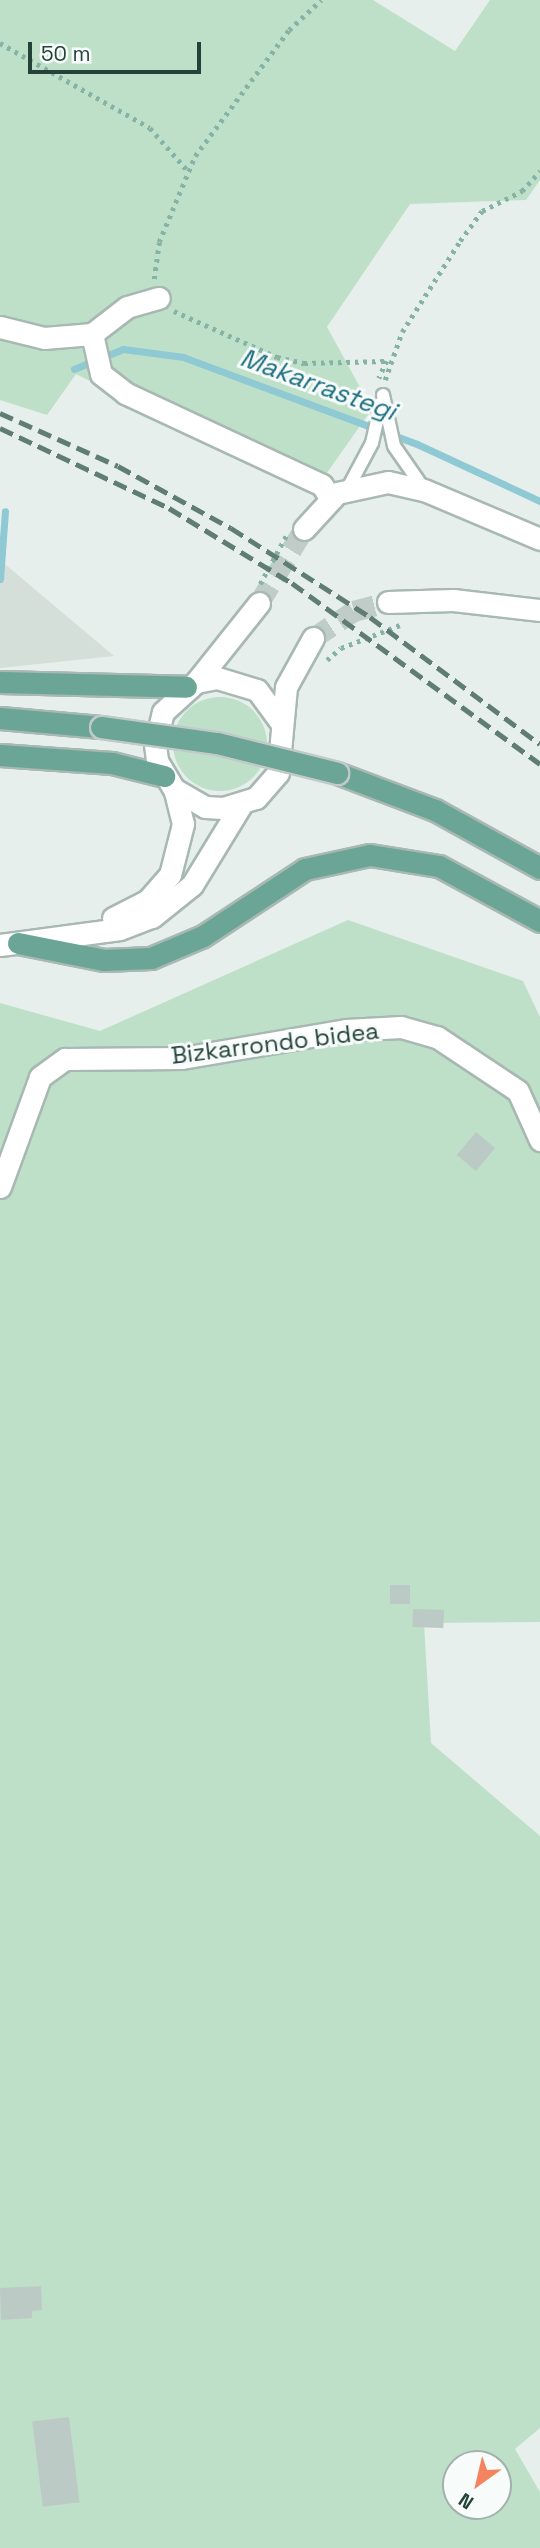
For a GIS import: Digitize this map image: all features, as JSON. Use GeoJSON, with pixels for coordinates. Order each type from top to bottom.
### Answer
{"type":"FeatureCollection","features":[{"type":"Feature","properties":{"kind":"main road"},"geometry":{"type":"LineString","coordinates":[[0,682],[191,685]]}},
{"type":"Feature","properties":{"kind":"main road"},"geometry":{"type":"LineString","coordinates":[[0,718],[101,727],[217,743],[337,773],[435,810],[540,868]]}},
{"type":"Feature","properties":{"kind":"main road"},"geometry":{"type":"LineString","coordinates":[[0,755],[112,763],[169,783]]}},
{"type":"Feature","properties":{"kind":"main road"},"geometry":{"type":"LineString","coordinates":[[11,941],[104,960],[151,958],[194,941],[305,869],[370,855],[439,866],[540,921]]}},
{"type":"Feature","properties":{"kind":"street"},"geometry":{"type":"LineString","coordinates":[[95,341],[127,307],[159,299]]}},
{"type":"Feature","properties":{"kind":"street"},"geometry":{"type":"LineString","coordinates":[[0,327],[44,338],[95,341]]}},
{"type":"Feature","properties":{"kind":"street"},"geometry":{"type":"LineString","coordinates":[[95,341],[101,374],[133,398],[339,493]]}},
{"type":"Feature","properties":{"kind":"street"},"geometry":{"type":"LineString","coordinates":[[299,527],[339,493],[388,482],[425,491],[540,538]]}},
{"type":"Feature","properties":{"kind":"street"},"geometry":{"type":"LineString","coordinates":[[11,941],[118,916],[160,889],[182,842],[169,783],[156,752],[156,727],[163,712],[191,685],[256,599]]}},
{"type":"Feature","properties":{"kind":"street"},"geometry":{"type":"LineString","coordinates":[[388,603],[453,600],[540,610]]}},
{"type":"Feature","properties":{"kind":"street"},"geometry":{"type":"LineString","coordinates":[[11,941],[120,929],[166,908],[203,871],[241,805],[269,787],[278,773],[285,749],[282,723],[286,687],[313,638]]}},
{"type":"Feature","properties":{"kind":"street"},"geometry":{"type":"LineString","coordinates":[[191,685],[217,678],[257,690],[282,723]]}},
{"type":"Feature","properties":{"kind":"street"},"geometry":{"type":"LineString","coordinates":[[169,783],[205,807],[241,805]]}},
{"type":"Feature","properties":{"kind":"street","name":"Bizkarrondo bidea"},"geometry":{"type":"LineString","coordinates":[[0,1187],[40,1077],[65,1059],[182,1058],[346,1030],[401,1027],[437,1037],[518,1091],[540,1140]]}},
{"type":"Feature","properties":{"kind":"lane"},"geometry":{"type":"LineString","coordinates":[[339,493],[372,443],[383,396]]}},
{"type":"Feature","properties":{"kind":"lane"},"geometry":{"type":"LineString","coordinates":[[383,396],[394,446],[425,491]]}},
{"type":"Feature","properties":{"kind":"path"},"geometry":{"type":"LineString","coordinates":[[321,0],[289,30],[188,170],[159,242],[153,283],[159,299],[180,315],[277,357],[304,363],[387,361]]}},
{"type":"Feature","properties":{"kind":"path"},"geometry":{"type":"LineString","coordinates":[[0,43],[150,128],[188,170]]}},
{"type":"Feature","properties":{"kind":"path"},"geometry":{"type":"LineString","coordinates":[[383,396],[387,361],[482,211],[522,191],[540,171]]}},
{"type":"Feature","properties":{"kind":"path"},"geometry":{"type":"LineString","coordinates":[[256,599],[299,527]]}},
{"type":"Feature","properties":{"kind":"shaded area"},"geometry":{"type":"Polygon","coordinates":[[[0,560],[114,656],[0,668],[0,560]]]}},
{"type":"Feature","properties":{"kind":"green space"},"geometry":{"type":"Polygon","coordinates":[[[0,0],[373,0],[455,51],[490,0],[540,0],[540,180],[526,200],[410,204],[327,327],[372,409],[312,494],[76,374],[47,415],[0,400],[0,0]]]}},
{"type":"Feature","properties":{"kind":"green space"},"geometry":{"type":"Polygon","coordinates":[[[220,697],[238,700],[253,711],[264,726],[267,744],[264,762],[253,777],[238,788],[220,791],[202,788],[187,777],[176,762],[173,744],[176,726],[187,711],[202,700],[220,697]]]}},
{"type":"Feature","properties":{"kind":"green space"},"geometry":{"type":"Polygon","coordinates":[[[348,920],[523,981],[540,1017],[540,1622],[424,1623],[431,1743],[540,1836],[540,2428],[515,2449],[540,2492],[540,2548],[0,2548],[0,1003],[100,1031],[348,920]]]}},
{"type":"Feature","properties":{"kind":"building"},"geometry":{"type":"Polygon","coordinates":[[[476,1132],[495,1148],[476,1171],[457,1155],[476,1132]]]}},
{"type":"Feature","properties":{"kind":"building"},"geometry":{"type":"Polygon","coordinates":[[[390,1585],[410,1585],[410,1604],[390,1604],[390,1585]]]}},
{"type":"Feature","properties":{"kind":"building"},"geometry":{"type":"Polygon","coordinates":[[[413,1609],[444,1610],[443,1628],[412,1627],[413,1609]]]}},
{"type":"Feature","properties":{"kind":"building"},"geometry":{"type":"Polygon","coordinates":[[[41,2286],[42,2310],[32,2311],[32,2318],[1,2320],[0,2288],[41,2286]]]}},
{"type":"Feature","properties":{"kind":"building"},"geometry":{"type":"Polygon","coordinates":[[[69,2417],[79,2502],[43,2507],[32,2422],[69,2417]]]}},
{"type":"Feature","properties":{"kind":"waterway","name":"Makarrastegi"},"geometry":{"type":"LineString","coordinates":[[74,369],[123,349],[183,357],[417,444],[540,501]]}},
{"type":"Feature","properties":{"kind":"waterway","name":"Makarrastegi"},"geometry":{"type":"LineString","coordinates":[[0,579],[5,511]]}},
{"type":"Feature","properties":{"kind":"tunnel"},"geometry":{"type":"LineString","coordinates":[[259,603],[304,529]]}},
{"type":"Feature","properties":{"kind":"tunnel"},"geometry":{"type":"LineString","coordinates":[[313,638],[354,611],[388,602]]}},
{"type":"Feature","properties":{"kind":"railway"},"geometry":{"type":"LineString","coordinates":[[0,413],[118,466],[231,528],[370,617],[540,744]]}},
{"type":"Feature","properties":{"kind":"railway"},"geometry":{"type":"LineString","coordinates":[[0,428],[169,508],[292,583],[540,764]]}}]}
